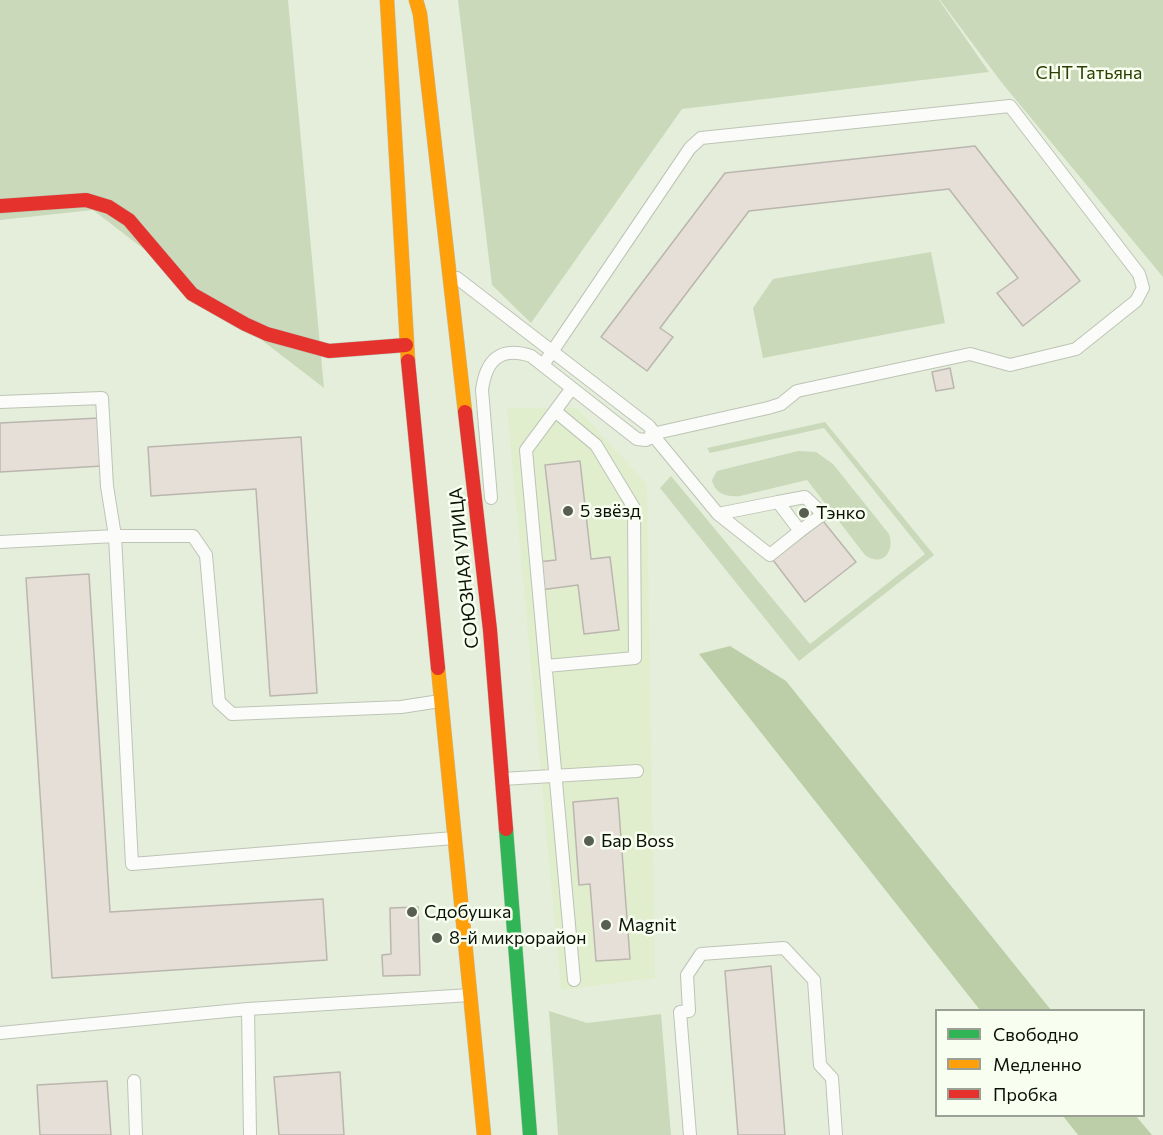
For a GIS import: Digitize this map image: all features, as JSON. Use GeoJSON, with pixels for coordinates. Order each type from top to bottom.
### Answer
{"type":"FeatureCollection","features":[{"type":"Feature","properties":{"kind":"main road","name":"СОЮЗНАЯ УЛИЦА"},"geometry":{"type":"LineString","coordinates":[[387,0],[406,12],[450,273],[490,630],[530,1135]]}},
{"type":"Feature","properties":{"kind":"main road","name":"СОЮЗНАЯ УЛИЦА"},"geometry":{"type":"LineString","coordinates":[[406,12],[406,345],[484,1135]]}},
{"type":"Feature","properties":{"kind":"main road"},"geometry":{"type":"LineString","coordinates":[[0,206],[95,201],[118,211],[129,220],[192,294],[245,324],[267,334],[329,351],[406,345]]}},
{"type":"Feature","properties":{"kind":"lane"},"geometry":{"type":"LineString","coordinates":[[492,508],[482,390],[484,372],[503,354],[518,352],[531,356],[637,439],[646,440],[652,434],[781,404],[797,391],[969,354],[1010,365],[1076,349],[1136,301],[1143,288],[1139,274],[1010,106],[715,135],[700,138],[690,148],[543,365]]}},
{"type":"Feature","properties":{"kind":"lane"},"geometry":{"type":"LineString","coordinates":[[450,273],[649,426],[652,434],[718,514],[770,555],[823,514],[805,497],[718,514]]}},
{"type":"Feature","properties":{"kind":"lane"},"geometry":{"type":"LineString","coordinates":[[572,388],[526,450],[574,980]]}},
{"type":"Feature","properties":{"kind":"lane"},"geometry":{"type":"LineString","coordinates":[[0,402],[102,398],[107,486],[115,536],[132,864],[454,838]]}},
{"type":"Feature","properties":{"kind":"lane"},"geometry":{"type":"LineString","coordinates":[[546,666],[635,658],[634,508],[596,445],[555,411]]}},
{"type":"Feature","properties":{"kind":"lane"},"geometry":{"type":"LineString","coordinates":[[778,502],[800,531]]}},
{"type":"Feature","properties":{"kind":"lane"},"geometry":{"type":"LineString","coordinates":[[0,542],[115,536],[193,536],[206,555],[219,702],[232,714],[401,707],[440,701]]}},
{"type":"Feature","properties":{"kind":"lane"},"geometry":{"type":"LineString","coordinates":[[490,630],[495,566]]}},
{"type":"Feature","properties":{"kind":"lane"},"geometry":{"type":"LineString","coordinates":[[501,779],[637,771]]}},
{"type":"Feature","properties":{"kind":"lane"},"geometry":{"type":"LineString","coordinates":[[690,1135],[681,1012],[689,1011],[687,975],[701,954],[784,948],[814,980],[820,1065],[832,1078],[836,1135]]}},
{"type":"Feature","properties":{"kind":"lane"},"geometry":{"type":"LineString","coordinates":[[0,1033],[248,1010],[471,995]]}},
{"type":"Feature","properties":{"kind":"lane"},"geometry":{"type":"LineString","coordinates":[[248,1010],[250,1135]]}},
{"type":"Feature","properties":{"kind":"lane"},"geometry":{"type":"LineString","coordinates":[[134,1081],[136,1135]]}},
{"type":"Feature","properties":{"kind":"shaded area"},"geometry":{"type":"Polygon","coordinates":[[[507,408],[577,408],[647,484],[655,978],[561,990],[507,408]]]}},
{"type":"Feature","properties":{"kind":"shaded area"},"geometry":{"type":"Polygon","coordinates":[[[730,646],[786,681],[1050,1009],[979,1009],[699,654],[730,646]]]}},
{"type":"Feature","properties":{"kind":"shaded area"},"geometry":{"type":"Polygon","coordinates":[[[1064,1117],[1137,1117],[1152,1135],[1078,1135],[1064,1117]]]}},
{"type":"Feature","properties":{"kind":"green space"},"geometry":{"type":"Polygon","coordinates":[[[0,0],[288,0],[324,388],[93,210],[0,220],[0,0]]]}},
{"type":"Feature","properties":{"kind":"green space"},"geometry":{"type":"Polygon","coordinates":[[[458,0],[939,0],[989,72],[682,109],[531,323],[492,285],[458,0]]]}},
{"type":"Feature","properties":{"kind":"green space","name":"СНТ Татьяна"},"geometry":{"type":"Polygon","coordinates":[[[940,0],[1163,0],[1163,277],[1002,83],[940,0]]]}},
{"type":"Feature","properties":{"kind":"green space"},"geometry":{"type":"Polygon","coordinates":[[[931,252],[945,323],[763,358],[753,308],[773,279],[931,252]]]}},
{"type":"Feature","properties":{"kind":"green space"},"geometry":{"type":"Polygon","coordinates":[[[825,422],[934,555],[799,661],[660,488],[671,476],[810,644],[925,554],[824,428],[710,453],[707,448],[825,422]]]}},
{"type":"Feature","properties":{"kind":"green space"},"geometry":{"type":"Polygon","coordinates":[[[798,451],[816,452],[833,464],[889,534],[890,546],[886,556],[877,560],[865,555],[807,480],[740,496],[722,494],[713,485],[712,480],[717,471],[798,451]]]}},
{"type":"Feature","properties":{"kind":"green space"},"geometry":{"type":"Polygon","coordinates":[[[549,1011],[587,1023],[661,1014],[671,1135],[558,1135],[549,1011]]]}},
{"type":"Feature","properties":{"kind":"building"},"geometry":{"type":"Polygon","coordinates":[[[975,146],[1080,281],[1023,326],[997,293],[1018,278],[949,189],[749,211],[660,328],[673,337],[647,371],[601,337],[725,173],[975,146]]]}},
{"type":"Feature","properties":{"kind":"building"},"geometry":{"type":"Polygon","coordinates":[[[950,368],[954,388],[936,391],[932,372],[950,368]]]}},
{"type":"Feature","properties":{"kind":"building"},"geometry":{"type":"Polygon","coordinates":[[[99,418],[102,466],[0,472],[0,423],[99,418]]]}},
{"type":"Feature","properties":{"kind":"building"},"geometry":{"type":"Polygon","coordinates":[[[301,437],[317,693],[270,696],[256,489],[151,496],[148,447],[301,437]]]}},
{"type":"Feature","properties":{"kind":"building","name":"5 звёзд"},"geometry":{"type":"Polygon","coordinates":[[[580,461],[591,559],[610,557],[619,630],[584,634],[578,585],[540,590],[537,562],[556,560],[545,465],[580,461]]]}},
{"type":"Feature","properties":{"kind":"building"},"geometry":{"type":"Polygon","coordinates":[[[823,521],[856,562],[805,602],[773,560],[823,521]]]}},
{"type":"Feature","properties":{"kind":"building"},"geometry":{"type":"Polygon","coordinates":[[[89,574],[110,912],[323,899],[327,960],[52,978],[26,578],[89,574]]]}},
{"type":"Feature","properties":{"kind":"building"},"geometry":{"type":"Polygon","coordinates":[[[618,798],[630,959],[596,961],[590,884],[579,885],[573,802],[618,798]]]}},
{"type":"Feature","properties":{"kind":"building"},"geometry":{"type":"Polygon","coordinates":[[[418,907],[420,975],[383,976],[382,955],[391,954],[390,908],[418,907]]]}},
{"type":"Feature","properties":{"kind":"building"},"geometry":{"type":"Polygon","coordinates":[[[771,966],[785,1135],[738,1135],[725,971],[771,966]]]}},
{"type":"Feature","properties":{"kind":"building"},"geometry":{"type":"Polygon","coordinates":[[[340,1072],[344,1135],[279,1135],[274,1077],[340,1072]]]}},
{"type":"Feature","properties":{"kind":"building"},"geometry":{"type":"Polygon","coordinates":[[[107,1081],[111,1135],[40,1135],[37,1085],[107,1081]]]}},
{"type":"Feature","properties":{"kind":"traffic: fast"},"geometry":{"type":"LineString","coordinates":[[506,829],[530,1135]]}},
{"type":"Feature","properties":{"kind":"traffic: slow"},"geometry":{"type":"LineString","coordinates":[[387,0],[408,361]]}},
{"type":"Feature","properties":{"kind":"traffic: slow"},"geometry":{"type":"LineString","coordinates":[[416,0],[420,14],[465,412]]}},
{"type":"Feature","properties":{"kind":"traffic: slow"},"geometry":{"type":"LineString","coordinates":[[438,668],[484,1135]]}},
{"type":"Feature","properties":{"kind":"traffic: jam"},"geometry":{"type":"LineString","coordinates":[[0,206],[86,200],[109,207],[129,220],[192,294],[267,334],[329,351],[406,345]]}},
{"type":"Feature","properties":{"kind":"traffic: jam"},"geometry":{"type":"LineString","coordinates":[[408,361],[438,668]]}},
{"type":"Feature","properties":{"kind":"traffic: jam"},"geometry":{"type":"LineString","coordinates":[[465,412],[490,630],[506,829]]}},
{"type":"Feature","properties":{"kind":"place","name":"5 звёзд"},"geometry":{"type":"Point","coordinates":[568,511]}},
{"type":"Feature","properties":{"kind":"place","name":"Тэнко"},"geometry":{"type":"Point","coordinates":[804,513]}},
{"type":"Feature","properties":{"kind":"place","name":"Бар Boss"},"geometry":{"type":"Point","coordinates":[589,841]}},
{"type":"Feature","properties":{"kind":"place","name":"Сдобушка"},"geometry":{"type":"Point","coordinates":[412,912]}},
{"type":"Feature","properties":{"kind":"place","name":"Magnit"},"geometry":{"type":"Point","coordinates":[606,925]}},
{"type":"Feature","properties":{"kind":"place","name":"8-й микрорайон"},"geometry":{"type":"Point","coordinates":[437,938]}}]}
